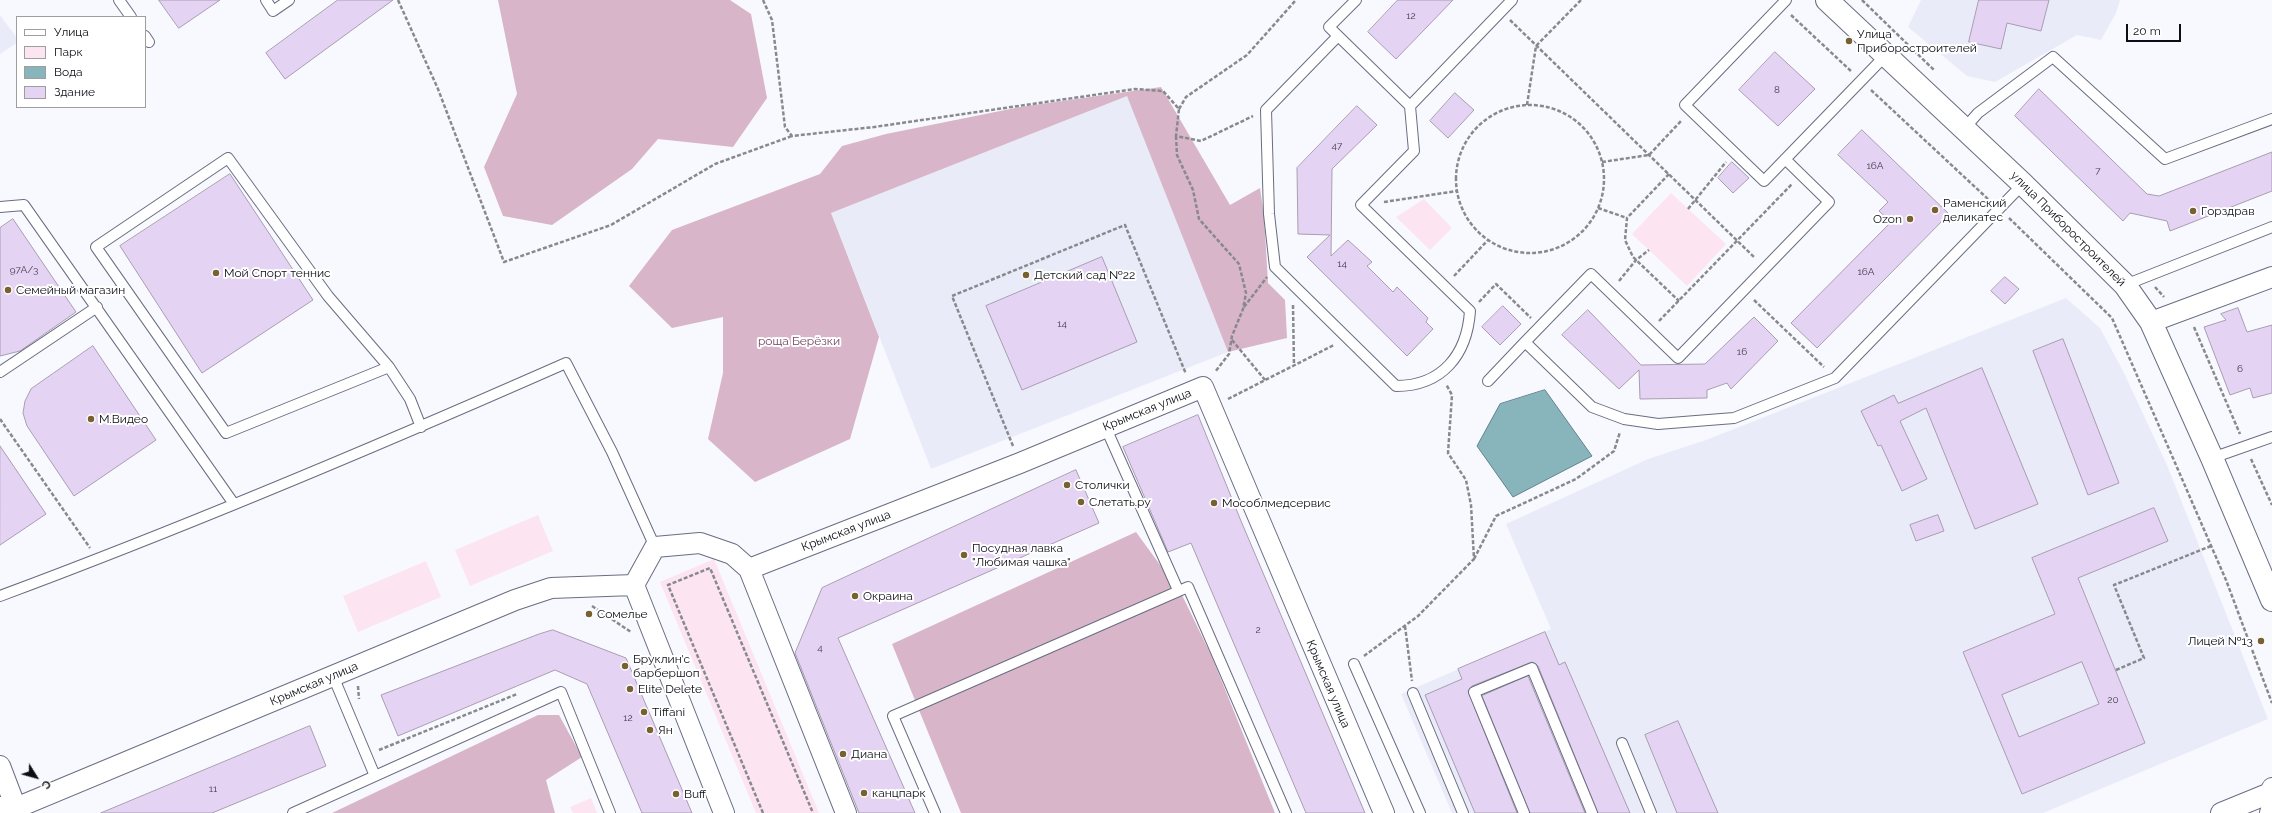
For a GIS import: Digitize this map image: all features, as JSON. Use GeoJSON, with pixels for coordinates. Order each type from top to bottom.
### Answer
{"type":"FeatureCollection","features":[{"type":"Feature","properties":{"kind":"street","name":"улица Приборостроителей"},"geometry":{"type":"LineString","coordinates":[[1827,0],[2023,184],[2125,285],[2151,322],[2212,458],[2272,600]]}},
{"type":"Feature","properties":{"kind":"street"},"geometry":{"type":"LineString","coordinates":[[2151,322],[2272,277]]}},
{"type":"Feature","properties":{"kind":"street","name":"Крымская улица"},"geometry":{"type":"LineString","coordinates":[[749,569],[1020,463],[1105,426],[1198,389],[1212,407],[1384,813]]}},
{"type":"Feature","properties":{"kind":"street"},"geometry":{"type":"LineString","coordinates":[[724,813],[634,585],[655,547],[700,543],[732,554],[749,569],[846,813]]}},
{"type":"Feature","properties":{"kind":"street","name":"Крымская улица"},"geometry":{"type":"LineString","coordinates":[[12,809],[337,685],[515,600],[551,588],[634,585]]}},
{"type":"Feature","properties":{"kind":"street"},"geometry":{"type":"LineString","coordinates":[[0,766],[12,809]]}},
{"type":"Feature","properties":{"kind":"street"},"geometry":{"type":"LineString","coordinates":[[2221,813],[2271,798],[2270,813]]}},
{"type":"Feature","properties":{"kind":"lane"},"geometry":{"type":"LineString","coordinates":[[120,0],[131,16]]}},
{"type":"Feature","properties":{"kind":"lane"},"geometry":{"type":"LineString","coordinates":[[266,0],[273,11],[289,0]]}},
{"type":"Feature","properties":{"kind":"lane"},"geometry":{"type":"LineString","coordinates":[[1338,36],[1266,110],[1269,214],[1275,267],[1396,386],[1411,386],[1428,381],[1440,374],[1459,352],[1466,338],[1470,311],[1360,206],[1414,150],[1410,106],[1329,27],[1356,0]]}},
{"type":"Feature","properties":{"kind":"lane"},"geometry":{"type":"LineString","coordinates":[[1410,106],[1512,0]]}},
{"type":"Feature","properties":{"kind":"lane"},"geometry":{"type":"LineString","coordinates":[[1783,3],[1685,105],[1764,181],[1886,55]]}},
{"type":"Feature","properties":{"kind":"lane"},"geometry":{"type":"LineString","coordinates":[[1964,129],[1978,113],[2053,57],[2165,159],[2272,119]]}},
{"type":"Feature","properties":{"kind":"lane"},"geometry":{"type":"LineString","coordinates":[[389,368],[226,433],[96,247],[228,158],[328,296],[389,368],[410,399],[421,426]]}},
{"type":"Feature","properties":{"kind":"lane"},"geometry":{"type":"LineString","coordinates":[[1488,381],[1591,274],[1678,358],[1829,202],[1785,159]]}},
{"type":"Feature","properties":{"kind":"lane"},"geometry":{"type":"LineString","coordinates":[[1525,342],[1592,407],[1624,419],[1658,424],[1734,418],[1835,378],[2023,184]]}},
{"type":"Feature","properties":{"kind":"lane"},"geometry":{"type":"LineString","coordinates":[[0,207],[24,204],[98,307],[234,504]]}},
{"type":"Feature","properties":{"kind":"lane"},"geometry":{"type":"LineString","coordinates":[[2125,285],[2272,228]]}},
{"type":"Feature","properties":{"kind":"lane"},"geometry":{"type":"LineString","coordinates":[[0,372],[98,307]]}},
{"type":"Feature","properties":{"kind":"lane"},"geometry":{"type":"LineString","coordinates":[[0,596],[98,560],[234,504],[421,426],[566,362],[612,452],[655,547]]}},
{"type":"Feature","properties":{"kind":"lane"},"geometry":{"type":"LineString","coordinates":[[1105,426],[1178,590]]}},
{"type":"Feature","properties":{"kind":"lane"},"geometry":{"type":"LineString","coordinates":[[2212,458],[2272,437]]}},
{"type":"Feature","properties":{"kind":"lane"},"geometry":{"type":"LineString","coordinates":[[935,813],[893,716],[1178,590],[1188,587],[1286,813]]}},
{"type":"Feature","properties":{"kind":"lane"},"geometry":{"type":"LineString","coordinates":[[1354,664],[1420,813]]}},
{"type":"Feature","properties":{"kind":"lane"},"geometry":{"type":"LineString","coordinates":[[1524,813],[1474,692],[1532,668],[1592,813]]}},
{"type":"Feature","properties":{"kind":"lane"},"geometry":{"type":"LineString","coordinates":[[337,685],[375,776]]}},
{"type":"Feature","properties":{"kind":"lane"},"geometry":{"type":"LineString","coordinates":[[293,813],[561,692],[610,813]]}},
{"type":"Feature","properties":{"kind":"lane"},"geometry":{"type":"LineString","coordinates":[[1413,693],[1463,813]]}},
{"type":"Feature","properties":{"kind":"lane"},"geometry":{"type":"LineString","coordinates":[[1622,743],[1651,813]]}},
{"type":"Feature","properties":{"kind":"path"},"geometry":{"type":"LineString","coordinates":[[398,0],[438,89],[504,262],[611,225],[716,164],[792,136],[874,127],[1135,89],[1163,91],[1179,109]]}},
{"type":"Feature","properties":{"kind":"path"},"geometry":{"type":"LineString","coordinates":[[763,0],[772,20],[785,127],[792,136]]}},
{"type":"Feature","properties":{"kind":"path"},"geometry":{"type":"LineString","coordinates":[[1020,463],[952,296],[1126,225],[1198,389],[1229,354],[1232,340],[1243,309],[1246,293],[1239,264],[1199,219],[1193,190],[1177,155],[1176,136],[1179,109],[1186,97],[1247,55],[1296,0]]}},
{"type":"Feature","properties":{"kind":"path"},"geometry":{"type":"LineString","coordinates":[[1527,105],[1536,46],[1581,0]]}},
{"type":"Feature","properties":{"kind":"path"},"geometry":{"type":"LineString","coordinates":[[1862,0],[1939,76]]}},
{"type":"Feature","properties":{"kind":"path"},"geometry":{"type":"LineString","coordinates":[[1783,3],[1861,80],[1999,209],[2112,318],[2212,546],[2272,703]]}},
{"type":"Feature","properties":{"kind":"path"},"geometry":{"type":"LineString","coordinates":[[1501,12],[1765,267]]}},
{"type":"Feature","properties":{"kind":"path"},"geometry":{"type":"LineString","coordinates":[[1527,105],[1542,106],[1570,117],[1583,127],[1594,141],[1602,162],[1604,183],[1598,208],[1582,232],[1563,245],[1552,250],[1531,253],[1509,250],[1488,240],[1466,218],[1457,191],[1457,169],[1465,145],[1475,129],[1493,115],[1517,106],[1527,105]]}},
{"type":"Feature","properties":{"kind":"path"},"geometry":{"type":"LineString","coordinates":[[1176,136],[1201,141],[1266,110]]}},
{"type":"Feature","properties":{"kind":"path"},"geometry":{"type":"LineString","coordinates":[[1602,162],[1649,154],[1691,111]]}},
{"type":"Feature","properties":{"kind":"path"},"geometry":{"type":"LineString","coordinates":[[1688,209],[1734,152]]}},
{"type":"Feature","properties":{"kind":"path"},"geometry":{"type":"LineString","coordinates":[[1669,174],[1627,218],[1625,240],[1636,260],[1679,301]]}},
{"type":"Feature","properties":{"kind":"path"},"geometry":{"type":"LineString","coordinates":[[1650,331],[1800,175]]}},
{"type":"Feature","properties":{"kind":"path"},"geometry":{"type":"LineString","coordinates":[[1360,206],[1457,191]]}},
{"type":"Feature","properties":{"kind":"path"},"geometry":{"type":"LineString","coordinates":[[1598,208],[1627,218]]}},
{"type":"Feature","properties":{"kind":"path"},"geometry":{"type":"LineString","coordinates":[[1444,286],[1488,240]]}},
{"type":"Feature","properties":{"kind":"path"},"geometry":{"type":"LineString","coordinates":[[1610,293],[1636,260],[1649,250]]}},
{"type":"Feature","properties":{"kind":"path"},"geometry":{"type":"LineString","coordinates":[[1243,309],[1275,267]]}},
{"type":"Feature","properties":{"kind":"path"},"geometry":{"type":"LineString","coordinates":[[1292,284],[1294,366]]}},
{"type":"Feature","properties":{"kind":"path"},"geometry":{"type":"LineString","coordinates":[[1470,311],[1496,284],[1540,326]]}},
{"type":"Feature","properties":{"kind":"path"},"geometry":{"type":"LineString","coordinates":[[1744,290],[1835,378]]}},
{"type":"Feature","properties":{"kind":"path"},"geometry":{"type":"LineString","coordinates":[[2192,323],[2245,447],[2272,505]]}},
{"type":"Feature","properties":{"kind":"path"},"geometry":{"type":"LineString","coordinates":[[1212,407],[1347,338]]}},
{"type":"Feature","properties":{"kind":"path"},"geometry":{"type":"LineString","coordinates":[[1232,340],[1265,380]]}},
{"type":"Feature","properties":{"kind":"path"},"geometry":{"type":"LineString","coordinates":[[1440,374],[1452,395],[1448,453],[1466,480],[1471,505],[1474,559]]}},
{"type":"Feature","properties":{"kind":"path"},"geometry":{"type":"LineString","coordinates":[[0,419],[98,560]]}},
{"type":"Feature","properties":{"kind":"path"},"geometry":{"type":"LineString","coordinates":[[1354,664],[1418,616],[1474,559],[1496,516],[1576,479],[1614,451],[1624,419]]}},
{"type":"Feature","properties":{"kind":"path"},"geometry":{"type":"LineString","coordinates":[[2116,670],[2144,658],[2114,586],[2212,546]]}},
{"type":"Feature","properties":{"kind":"path"},"geometry":{"type":"LineString","coordinates":[[763,813],[668,585],[710,568],[813,813]]}},
{"type":"Feature","properties":{"kind":"path"},"geometry":{"type":"LineString","coordinates":[[590,605],[631,632],[634,638]]}},
{"type":"Feature","properties":{"kind":"path"},"geometry":{"type":"LineString","coordinates":[[1405,626],[1413,693]]}},
{"type":"Feature","properties":{"kind":"path"},"geometry":{"type":"LineString","coordinates":[[337,685],[366,683]]}},
{"type":"Feature","properties":{"kind":"shaded area"},"geometry":{"type":"Polygon","coordinates":[[[1921,0],[2120,0],[2116,13],[2101,40],[2077,35],[1995,82],[1967,76],[1908,27],[1921,0]]]}},
{"type":"Feature","properties":{"kind":"shaded area"},"geometry":{"type":"Polygon","coordinates":[[[0,15],[16,37],[16,44],[0,54],[0,15]]]}},
{"type":"Feature","properties":{"kind":"shaded area","name":"Детский сад №22"},"geometry":{"type":"Polygon","coordinates":[[[1127,95],[1228,352],[931,469],[831,213],[1127,95]]]}},
{"type":"Feature","properties":{"kind":"shaded area"},"geometry":{"type":"Polygon","coordinates":[[[2066,298],[2100,328],[2123,371],[2167,465],[2268,719],[2043,813],[1452,813],[1401,694],[1551,629],[1506,524],[1648,459],[1706,440],[2066,298]]]}},
{"type":"Feature","properties":{"kind":"green space"},"geometry":{"type":"Polygon","coordinates":[[[498,0],[730,0],[751,14],[767,98],[733,147],[658,139],[632,169],[552,225],[503,216],[484,167],[517,94],[498,0]]]}},
{"type":"Feature","properties":{"kind":"green space","name":"роща Берёзки"},"geometry":{"type":"Polygon","coordinates":[[[1161,87],[1230,205],[1260,188],[1264,216],[1268,283],[1285,300],[1287,338],[1228,352],[1127,96],[831,213],[879,337],[850,439],[755,482],[708,439],[723,373],[723,317],[672,328],[629,286],[672,230],[820,174],[842,146],[886,134],[1020,107],[1161,87]]]}},
{"type":"Feature","properties":{"kind":"green space"},"geometry":{"type":"Polygon","coordinates":[[[1671,193],[1726,244],[1687,286],[1632,234],[1671,193]]]}},
{"type":"Feature","properties":{"kind":"green space"},"geometry":{"type":"Polygon","coordinates":[[[1424,199],[1452,228],[1430,250],[1396,217],[1424,199]]]}},
{"type":"Feature","properties":{"kind":"green space"},"geometry":{"type":"Polygon","coordinates":[[[538,515],[553,551],[470,586],[455,550],[538,515]]]}},
{"type":"Feature","properties":{"kind":"green space"},"geometry":{"type":"Polygon","coordinates":[[[1136,532],[1182,595],[1212,657],[1275,813],[961,813],[892,644],[1136,532]]]}},
{"type":"Feature","properties":{"kind":"green space"},"geometry":{"type":"Polygon","coordinates":[[[714,559],[819,813],[756,813],[660,582],[714,559]]]}},
{"type":"Feature","properties":{"kind":"green space"},"geometry":{"type":"Polygon","coordinates":[[[426,561],[441,597],[358,632],[343,596],[426,561]]]}},
{"type":"Feature","properties":{"kind":"green space"},"geometry":{"type":"Polygon","coordinates":[[[538,715],[559,715],[582,757],[546,780],[555,813],[332,813],[538,715]]]}},
{"type":"Feature","properties":{"kind":"green space"},"geometry":{"type":"Polygon","coordinates":[[[591,798],[597,813],[573,813],[570,807],[591,798]]]}},
{"type":"Feature","properties":{"kind":"water"},"geometry":{"type":"Polygon","coordinates":[[[1545,390],[1592,456],[1513,497],[1477,446],[1500,404],[1545,390]]]}},
{"type":"Feature","properties":{"kind":"building"},"geometry":{"type":"Polygon","coordinates":[[[159,0],[220,0],[179,28],[159,0]]]}},
{"type":"Feature","properties":{"kind":"building"},"geometry":{"type":"Polygon","coordinates":[[[338,0],[393,0],[285,79],[266,53],[338,0]]]}},
{"type":"Feature","properties":{"kind":"building"},"geometry":{"type":"Polygon","coordinates":[[[1398,0],[1453,0],[1396,59],[1368,32],[1398,0]]]}},
{"type":"Feature","properties":{"kind":"building"},"geometry":{"type":"Polygon","coordinates":[[[1979,0],[2049,0],[2041,31],[2007,23],[2001,49],[1969,42],[1979,0]]]}},
{"type":"Feature","properties":{"kind":"building"},"geometry":{"type":"Polygon","coordinates":[[[1775,52],[1815,89],[1778,126],[1739,90],[1775,52]]]}},
{"type":"Feature","properties":{"kind":"building"},"geometry":{"type":"Polygon","coordinates":[[[2039,89],[2147,194],[2159,196],[2272,152],[2272,191],[2170,231],[2167,221],[2130,213],[2123,221],[2015,116],[2039,89]]]}},
{"type":"Feature","properties":{"kind":"building"},"geometry":{"type":"Polygon","coordinates":[[[1455,93],[1474,110],[1448,138],[1430,121],[1455,93]]]}},
{"type":"Feature","properties":{"kind":"building"},"geometry":{"type":"Polygon","coordinates":[[[1357,106],[1377,125],[1332,169],[1331,256],[1348,240],[1372,262],[1367,266],[1393,292],[1397,287],[1428,318],[1426,322],[1433,329],[1407,356],[1307,257],[1330,235],[1298,234],[1297,168],[1357,106]]]}},
{"type":"Feature","properties":{"kind":"building"},"geometry":{"type":"Polygon","coordinates":[[[1862,130],[1949,214],[1817,348],[1791,323],[1891,222],[1879,211],[1888,202],[1838,155],[1862,130]]]}},
{"type":"Feature","properties":{"kind":"building"},"geometry":{"type":"Polygon","coordinates":[[[1732,162],[1749,178],[1733,193],[1718,178],[1732,162]]]}},
{"type":"Feature","properties":{"kind":"building","name":"Мой Спорт теннис"},"geometry":{"type":"Polygon","coordinates":[[[230,174],[313,300],[202,373],[120,246],[230,174]]]}},
{"type":"Feature","properties":{"kind":"building"},"geometry":{"type":"Polygon","coordinates":[[[13,219],[76,312],[20,351],[0,356],[0,228],[13,219]]]}},
{"type":"Feature","properties":{"kind":"building"},"geometry":{"type":"Polygon","coordinates":[[[1102,257],[1137,342],[1022,390],[986,306],[1102,257]]]}},
{"type":"Feature","properties":{"kind":"building"},"geometry":{"type":"Polygon","coordinates":[[[2005,277],[2019,289],[2005,304],[1991,291],[2005,277]]]}},
{"type":"Feature","properties":{"kind":"building"},"geometry":{"type":"Polygon","coordinates":[[[1503,306],[1521,324],[1500,345],[1482,327],[1503,306]]]}},
{"type":"Feature","properties":{"kind":"building"},"geometry":{"type":"Polygon","coordinates":[[[2238,308],[2247,332],[2272,325],[2272,393],[2253,398],[2250,388],[2230,395],[2204,327],[2226,320],[2221,314],[2238,308]]]}},
{"type":"Feature","properties":{"kind":"building"},"geometry":{"type":"Polygon","coordinates":[[[1588,310],[1641,365],[1705,364],[1754,317],[1778,341],[1731,389],[1727,383],[1707,390],[1707,398],[1640,399],[1639,370],[1619,389],[1562,335],[1588,310]]]}},
{"type":"Feature","properties":{"kind":"building"},"geometry":{"type":"Polygon","coordinates":[[[2063,339],[2119,483],[2088,495],[2033,351],[2063,339]]]}},
{"type":"Feature","properties":{"kind":"building"},"geometry":{"type":"Polygon","coordinates":[[[93,346],[156,440],[74,496],[27,426],[23,413],[25,401],[31,389],[93,346]]]}},
{"type":"Feature","properties":{"kind":"building"},"geometry":{"type":"Polygon","coordinates":[[[1982,368],[2038,504],[1975,529],[1926,408],[1900,421],[1927,479],[1902,491],[1881,445],[1878,446],[1861,411],[1894,395],[1898,403],[1982,368]]]}},
{"type":"Feature","properties":{"kind":"building"},"geometry":{"type":"Polygon","coordinates":[[[1198,415],[1241,521],[1365,813],[1306,813],[1191,543],[1168,552],[1123,447],[1198,415]]]}},
{"type":"Feature","properties":{"kind":"building"},"geometry":{"type":"Polygon","coordinates":[[[0,446],[46,514],[0,545],[0,446]]]}},
{"type":"Feature","properties":{"kind":"building"},"geometry":{"type":"Polygon","coordinates":[[[1076,470],[1099,523],[838,638],[915,813],[859,813],[795,653],[822,588],[1076,470]]]}},
{"type":"Feature","properties":{"kind":"building"},"geometry":{"type":"Polygon","coordinates":[[[2154,508],[2168,541],[2078,578],[2145,743],[2022,794],[1963,652],[2055,614],[2032,558],[2154,508]],[[2082,662],[2002,695],[2019,737],[2099,704],[2082,662]]]}},
{"type":"Feature","properties":{"kind":"building"},"geometry":{"type":"Polygon","coordinates":[[[1938,515],[1944,531],[1916,541],[1910,525],[1938,515]]]}},
{"type":"Feature","properties":{"kind":"building"},"geometry":{"type":"Polygon","coordinates":[[[553,630],[626,658],[692,813],[642,813],[587,684],[555,670],[398,736],[381,695],[539,634],[553,630]]]}},
{"type":"Feature","properties":{"kind":"building"},"geometry":{"type":"Polygon","coordinates":[[[1545,632],[1559,665],[1565,662],[1630,813],[1598,813],[1538,666],[1532,662],[1472,686],[1468,691],[1517,813],[1475,813],[1425,695],[1462,679],[1458,669],[1545,632]]]}},
{"type":"Feature","properties":{"kind":"building"},"geometry":{"type":"Polygon","coordinates":[[[1528,676],[1585,813],[1530,813],[1482,696],[1528,676]]]}},
{"type":"Feature","properties":{"kind":"building"},"geometry":{"type":"Polygon","coordinates":[[[1678,721],[1718,813],[1677,813],[1645,735],[1678,721]]]}},
{"type":"Feature","properties":{"kind":"building"},"geometry":{"type":"Polygon","coordinates":[[[310,726],[326,766],[212,813],[101,813],[310,726]]]}},
{"type":"Feature","properties":{"kind":"place","name":"Улица Приборостроителей"},"geometry":{"type":"Point","coordinates":[1849,41]}},
{"type":"Feature","properties":{"kind":"place","name":"Раменский деликатес"},"geometry":{"type":"Point","coordinates":[1935,210]}},
{"type":"Feature","properties":{"kind":"place","name":"Горздрав"},"geometry":{"type":"Point","coordinates":[2193,211]}},
{"type":"Feature","properties":{"kind":"place","name":"Ozon"},"geometry":{"type":"Point","coordinates":[1910,219]}},
{"type":"Feature","properties":{"kind":"place","name":"Мой Спорт теннис"},"geometry":{"type":"Point","coordinates":[216,273]}},
{"type":"Feature","properties":{"kind":"place","name":"Детский сад №22"},"geometry":{"type":"Point","coordinates":[1026,275]}},
{"type":"Feature","properties":{"kind":"place","name":"Семейный магазин"},"geometry":{"type":"Point","coordinates":[8,290]}},
{"type":"Feature","properties":{"kind":"place","name":"М.Видео"},"geometry":{"type":"Point","coordinates":[91,419]}},
{"type":"Feature","properties":{"kind":"place","name":"Столички"},"geometry":{"type":"Point","coordinates":[1067,485]}},
{"type":"Feature","properties":{"kind":"place","name":"Слетать.ру"},"geometry":{"type":"Point","coordinates":[1081,502]}},
{"type":"Feature","properties":{"kind":"place","name":"Мособлмедсервис"},"geometry":{"type":"Point","coordinates":[1214,503]}},
{"type":"Feature","properties":{"kind":"place","name":"Посудная лавка \"Любимая чашка\""},"geometry":{"type":"Point","coordinates":[964,555]}},
{"type":"Feature","properties":{"kind":"place","name":"Окраина"},"geometry":{"type":"Point","coordinates":[855,596]}},
{"type":"Feature","properties":{"kind":"place","name":"Сомелье"},"geometry":{"type":"Point","coordinates":[589,614]}},
{"type":"Feature","properties":{"kind":"place","name":"Лицей №13"},"geometry":{"type":"Point","coordinates":[2261,641]}},
{"type":"Feature","properties":{"kind":"place","name":"Бруклин'с барбершоп"},"geometry":{"type":"Point","coordinates":[625,666]}},
{"type":"Feature","properties":{"kind":"place","name":"Elite Delete"},"geometry":{"type":"Point","coordinates":[630,689]}},
{"type":"Feature","properties":{"kind":"place","name":"Tiffani"},"geometry":{"type":"Point","coordinates":[644,712]}},
{"type":"Feature","properties":{"kind":"place","name":"Ян"},"geometry":{"type":"Point","coordinates":[650,730]}},
{"type":"Feature","properties":{"kind":"place","name":"Диана"},"geometry":{"type":"Point","coordinates":[843,754]}},
{"type":"Feature","properties":{"kind":"place","name":"канцпарк"},"geometry":{"type":"Point","coordinates":[864,793]}},
{"type":"Feature","properties":{"kind":"place","name":"Buff"},"geometry":{"type":"Point","coordinates":[676,794]}}]}
